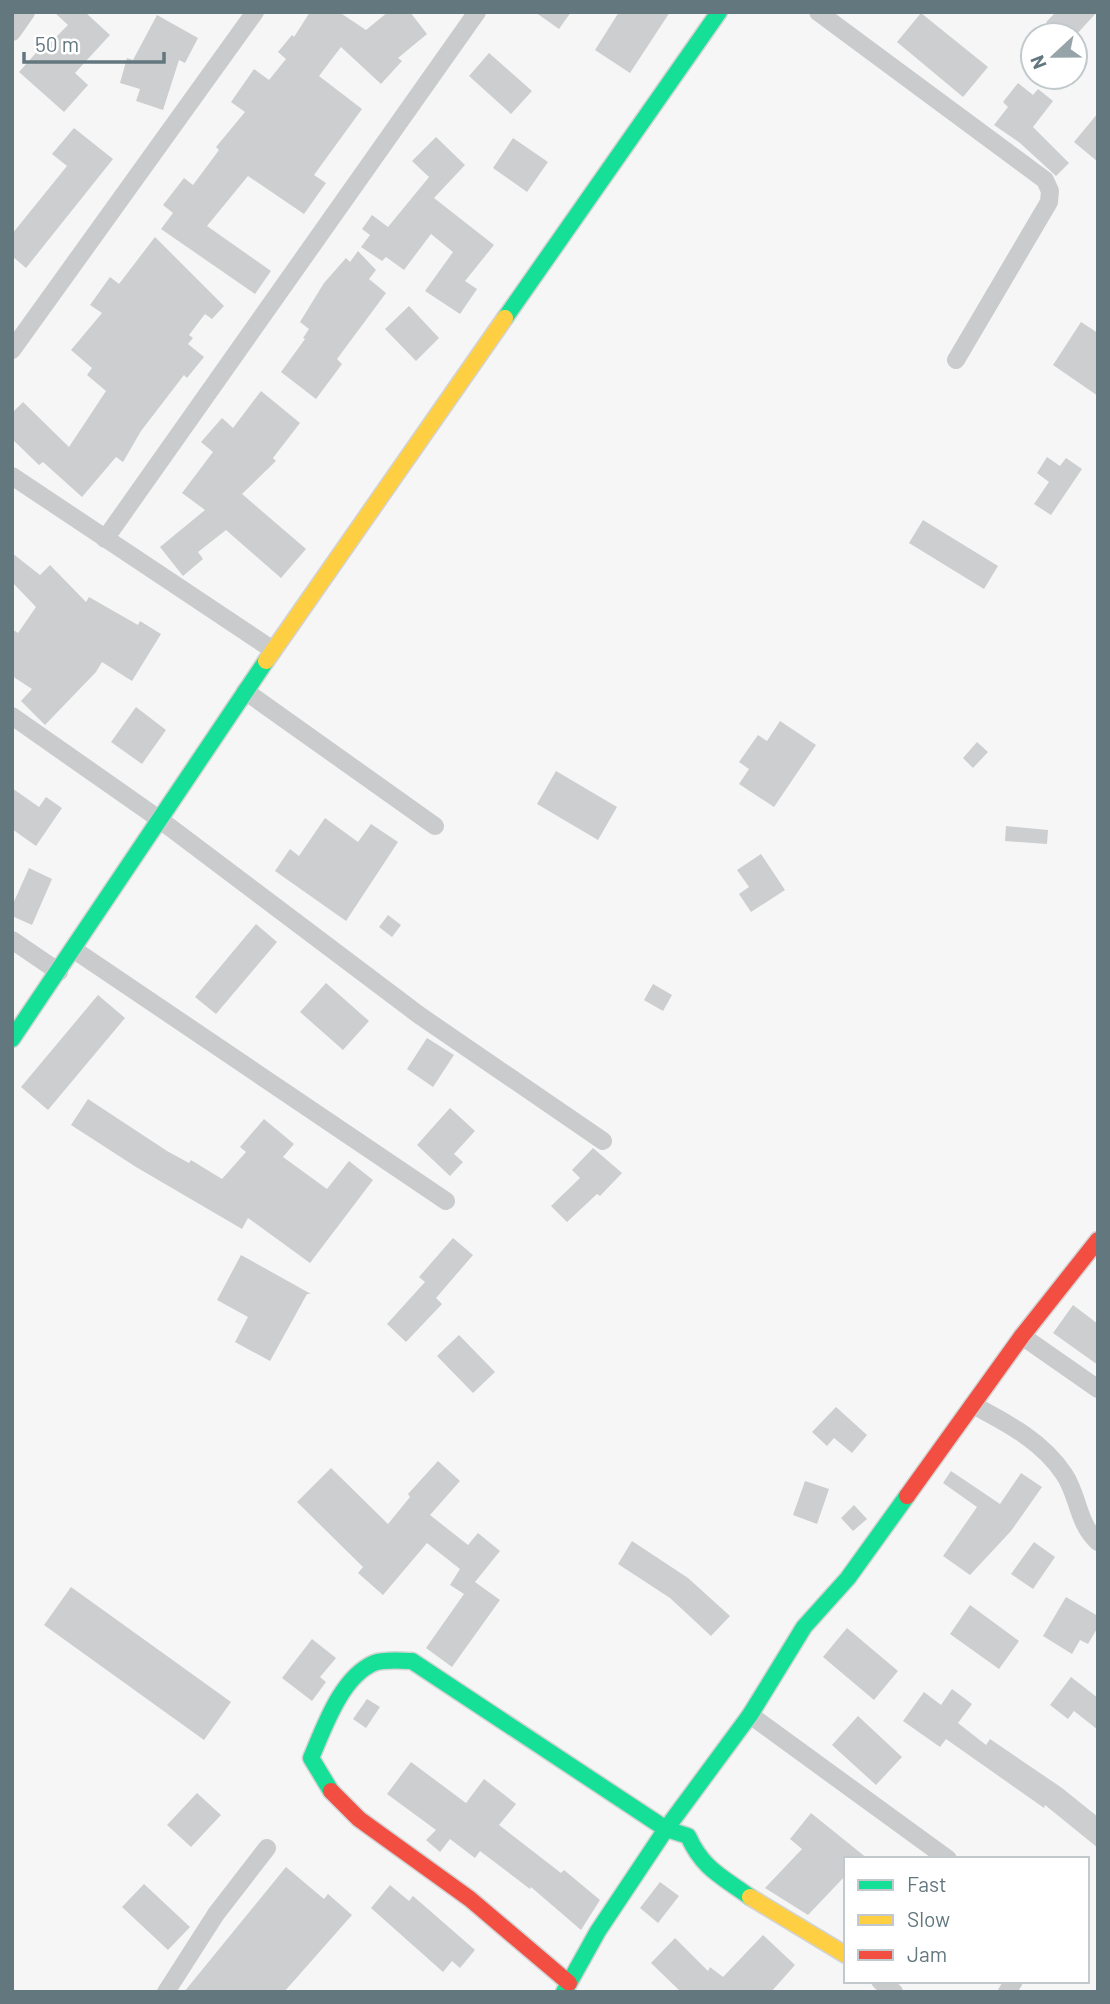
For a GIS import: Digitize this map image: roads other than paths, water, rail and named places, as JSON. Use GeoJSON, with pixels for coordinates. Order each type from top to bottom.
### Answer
{"type":"FeatureCollection","features":[{"type":"Feature","properties":{"kind":"street"},"geometry":{"type":"LineString","coordinates":[[12,32],[26,12]]}},
{"type":"Feature","properties":{"kind":"street"},"geometry":{"type":"LineString","coordinates":[[12,350],[255,12]]}},
{"type":"Feature","properties":{"kind":"street"},"geometry":{"type":"LineString","coordinates":[[105,539],[477,12]]}},
{"type":"Feature","properties":{"kind":"street"},"geometry":{"type":"LineString","coordinates":[[12,1039],[273,650],[719,12]]}},
{"type":"Feature","properties":{"kind":"street"},"geometry":{"type":"LineString","coordinates":[[818,12],[1045,180],[1050,191],[1049,202],[956,360]]}},
{"type":"Feature","properties":{"kind":"street"},"geometry":{"type":"LineString","coordinates":[[12,476],[273,650]]}},
{"type":"Feature","properties":{"kind":"street"},"geometry":{"type":"LineString","coordinates":[[245,691],[435,827]]}},
{"type":"Feature","properties":{"kind":"street"},"geometry":{"type":"LineString","coordinates":[[12,716],[159,818],[419,1015],[603,1141]]}},
{"type":"Feature","properties":{"kind":"street"},"geometry":{"type":"LineString","coordinates":[[12,940],[59,972]]}},
{"type":"Feature","properties":{"kind":"street"},"geometry":{"type":"LineString","coordinates":[[73,949],[446,1201]]}},
{"type":"Feature","properties":{"kind":"street"},"geometry":{"type":"LineString","coordinates":[[844,1954],[770,1911],[706,1866],[698,1858],[688,1836],[666,1829],[412,1661],[383,1661],[368,1666],[333,1708],[311,1758],[320,1780],[332,1794],[469,1898],[566,1987],[598,1931],[666,1829],[750,1715],[804,1627],[848,1578],[1022,1336],[1098,1240]]}},
{"type":"Feature","properties":{"kind":"street"},"geometry":{"type":"LineString","coordinates":[[1022,1336],[1098,1389]]}},
{"type":"Feature","properties":{"kind":"street"},"geometry":{"type":"LineString","coordinates":[[973,1405],[1026,1434],[1064,1475],[1086,1531],[1098,1542]]}},
{"type":"Feature","properties":{"kind":"street"},"geometry":{"type":"LineString","coordinates":[[750,1715],[945,1857]]}},
{"type":"Feature","properties":{"kind":"street"},"geometry":{"type":"LineString","coordinates":[[166,1992],[216,1914],[267,1848]]}}]}
